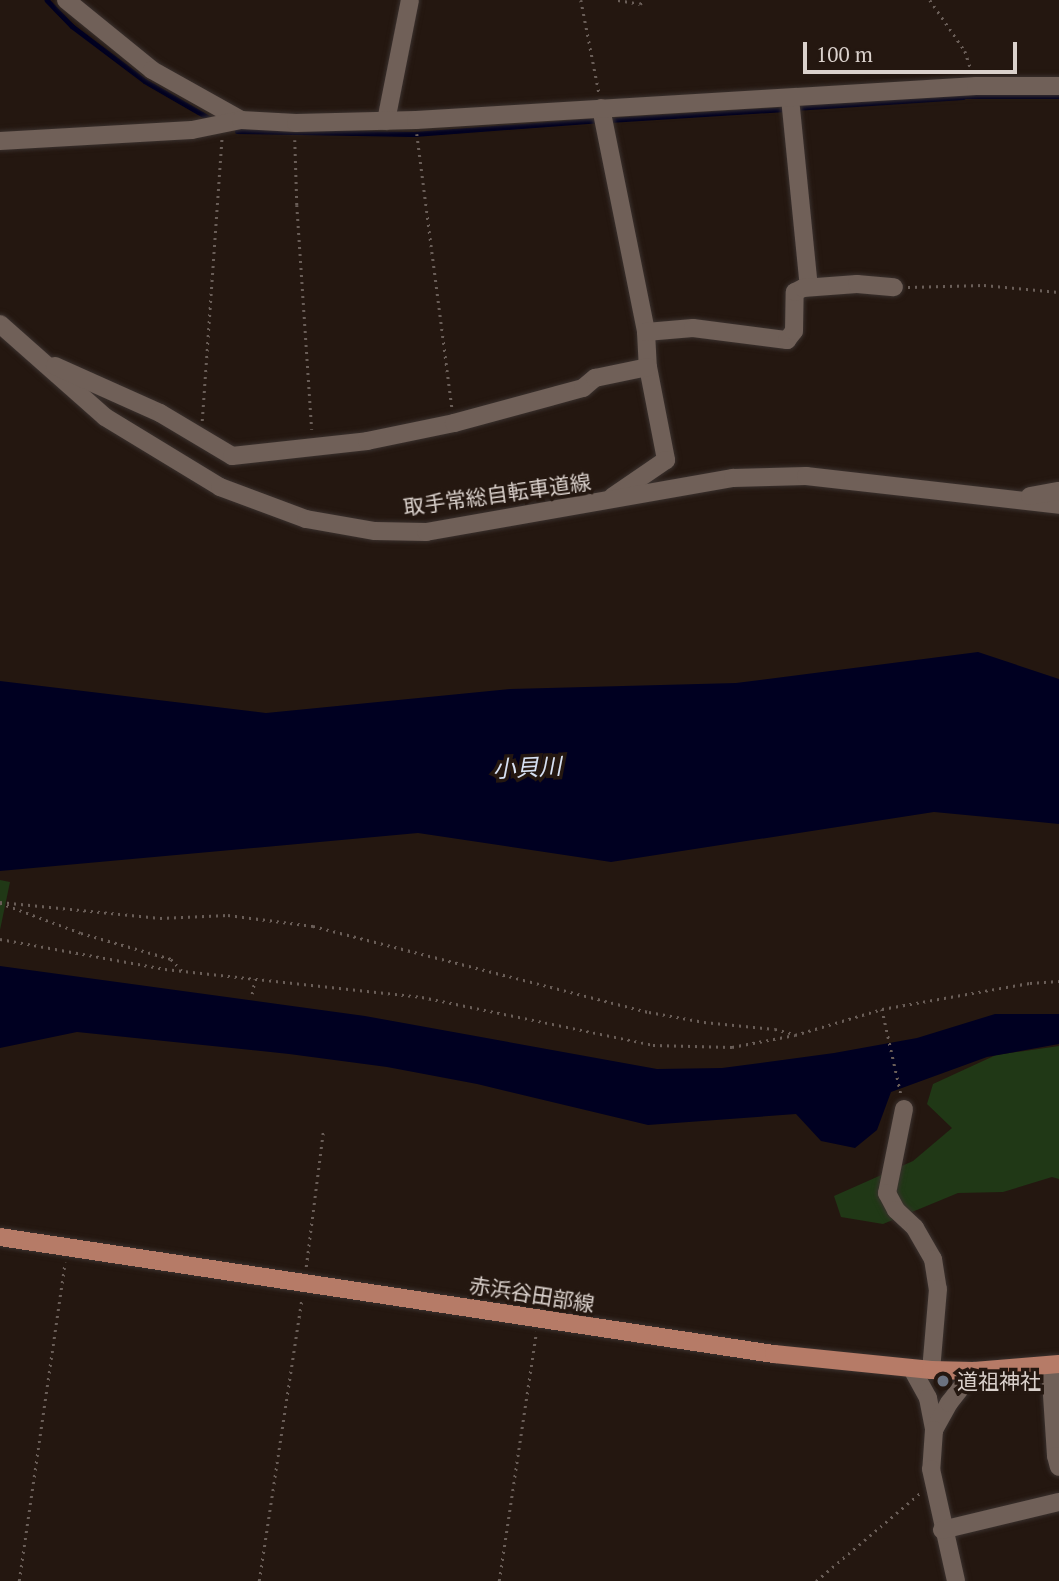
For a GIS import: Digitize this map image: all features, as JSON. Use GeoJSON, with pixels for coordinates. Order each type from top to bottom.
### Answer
{"type":"FeatureCollection","features":[{"type":"Feature","properties":{"kind":"main road","name":"赤浜谷田部線"},"geometry":{"type":"LineString","coordinates":[[0,1237],[774,1354],[931,1370],[974,1371],[1054,1365]]}},
{"type":"Feature","properties":{"kind":"street"},"geometry":{"type":"LineString","coordinates":[[66,0],[152,70],[232,122]]}},
{"type":"Feature","properties":{"kind":"street"},"geometry":{"type":"LineString","coordinates":[[386,121],[410,0]]}},
{"type":"Feature","properties":{"kind":"street"},"geometry":{"type":"LineString","coordinates":[[0,141],[192,131],[232,122],[416,120],[976,86],[1059,86]]}},
{"type":"Feature","properties":{"kind":"street"},"geometry":{"type":"LineString","coordinates":[[790,98],[809,288]]}},
{"type":"Feature","properties":{"kind":"street"},"geometry":{"type":"LineString","coordinates":[[601,108],[646,332],[648,366],[666,460],[606,501]]}},
{"type":"Feature","properties":{"kind":"street"},"geometry":{"type":"LineString","coordinates":[[646,332],[693,328],[787,340],[794,331],[795,292],[809,288],[857,284],[894,287]]}},
{"type":"Feature","properties":{"kind":"street","name":"取手常総自転車道線"},"geometry":{"type":"LineString","coordinates":[[0,324],[105,417],[220,486],[306,519],[375,531],[426,532],[733,478],[806,476],[1059,505]]}},
{"type":"Feature","properties":{"kind":"street"},"geometry":{"type":"LineString","coordinates":[[48,365],[79,375],[160,413],[232,456],[367,441],[454,423],[583,388],[595,378],[648,366]]}},
{"type":"Feature","properties":{"kind":"street"},"geometry":{"type":"LineString","coordinates":[[1006,499],[1059,491]]}},
{"type":"Feature","properties":{"kind":"street"},"geometry":{"type":"LineString","coordinates":[[902,1101],[887,1193],[896,1210],[915,1228],[933,1259],[938,1289],[931,1370]]}},
{"type":"Feature","properties":{"kind":"street"},"geometry":{"type":"LineString","coordinates":[[1054,1365],[1055,1456],[1059,1467]]}},
{"type":"Feature","properties":{"kind":"street"},"geometry":{"type":"LineString","coordinates":[[912,1369],[928,1398],[934,1430],[931,1469],[942,1530],[956,1581]]}},
{"type":"Feature","properties":{"kind":"street"},"geometry":{"type":"LineString","coordinates":[[934,1430],[949,1403],[974,1371]]}},
{"type":"Feature","properties":{"kind":"street"},"geometry":{"type":"LineString","coordinates":[[942,1530],[1059,1502]]}},
{"type":"Feature","properties":{"kind":"path"},"geometry":{"type":"LineString","coordinates":[[581,0],[601,108]]}},
{"type":"Feature","properties":{"kind":"path"},"geometry":{"type":"LineString","coordinates":[[618,0],[640,4],[645,0]]}},
{"type":"Feature","properties":{"kind":"path"},"geometry":{"type":"LineString","coordinates":[[930,0],[965,51],[976,86]]}},
{"type":"Feature","properties":{"kind":"path"},"geometry":{"type":"LineString","coordinates":[[416,120],[454,423]]}},
{"type":"Feature","properties":{"kind":"path"},"geometry":{"type":"LineString","coordinates":[[200,438],[232,122]]}},
{"type":"Feature","properties":{"kind":"path"},"geometry":{"type":"LineString","coordinates":[[296,123],[296,205],[313,447]]}},
{"type":"Feature","properties":{"kind":"path"},"geometry":{"type":"LineString","coordinates":[[894,287],[984,285],[1059,292]]}},
{"type":"Feature","properties":{"kind":"path"},"geometry":{"type":"LineString","coordinates":[[0,903],[81,933],[171,959],[181,971]]}},
{"type":"Feature","properties":{"kind":"path"},"geometry":{"type":"LineString","coordinates":[[0,903],[160,918],[228,915],[313,926],[649,1012],[704,1022],[775,1029],[795,1035]]}},
{"type":"Feature","properties":{"kind":"path"},"geometry":{"type":"LineString","coordinates":[[0,939],[181,971],[422,997],[653,1045],[732,1047],[795,1035],[882,1009],[1030,983],[1059,981]]}},
{"type":"Feature","properties":{"kind":"path"},"geometry":{"type":"LineString","coordinates":[[252,994],[255,979]]}},
{"type":"Feature","properties":{"kind":"path"},"geometry":{"type":"LineString","coordinates":[[882,1009],[902,1101]]}},
{"type":"Feature","properties":{"kind":"path"},"geometry":{"type":"LineString","coordinates":[[259,1581],[305,1283],[323,1132]]}},
{"type":"Feature","properties":{"kind":"path"},"geometry":{"type":"LineString","coordinates":[[19,1581],[67,1247]]}},
{"type":"Feature","properties":{"kind":"path"},"geometry":{"type":"LineString","coordinates":[[499,1581],[538,1318]]}},
{"type":"Feature","properties":{"kind":"path"},"geometry":{"type":"LineString","coordinates":[[817,1581],[928,1486],[931,1469]]}},
{"type":"Feature","properties":{"kind":"green space"},"geometry":{"type":"Polygon","coordinates":[[[0,880],[10,882],[0,930],[0,880]]]}},
{"type":"Feature","properties":{"kind":"green space"},"geometry":{"type":"Polygon","coordinates":[[[1059,1046],[1059,1179],[1052,1177],[1003,1192],[958,1193],[883,1224],[841,1217],[834,1196],[913,1161],[952,1128],[927,1104],[933,1084],[996,1055],[1059,1046]]]}},
{"type":"Feature","properties":{"kind":"water","name":"小貝川"},"geometry":{"type":"Polygon","coordinates":[[[978,652],[1059,679],[1059,824],[934,812],[611,862],[418,833],[0,871],[0,681],[266,713],[510,689],[736,683],[978,652]]]}},
{"type":"Feature","properties":{"kind":"water"},"geometry":{"type":"Polygon","coordinates":[[[0,966],[365,1016],[657,1069],[722,1068],[834,1053],[917,1038],[995,1014],[1059,1014],[1059,1044],[987,1057],[891,1092],[877,1130],[855,1148],[821,1141],[796,1114],[648,1125],[477,1084],[387,1067],[289,1054],[77,1032],[0,1048],[0,966]]]}},
{"type":"Feature","properties":{"kind":"waterway"},"geometry":{"type":"LineString","coordinates":[[47,0],[72,26],[145,81],[209,118]]}},
{"type":"Feature","properties":{"kind":"waterway"},"geometry":{"type":"LineString","coordinates":[[794,108],[963,97],[1059,97]]}},
{"type":"Feature","properties":{"kind":"waterway"},"geometry":{"type":"LineString","coordinates":[[609,120],[785,109]]}},
{"type":"Feature","properties":{"kind":"waterway"},"geometry":{"type":"LineString","coordinates":[[237,131],[414,134],[600,120]]}},
{"type":"Feature","properties":{"kind":"place","name":"道祖神社"},"geometry":{"type":"Point","coordinates":[943,1381]}}]}
